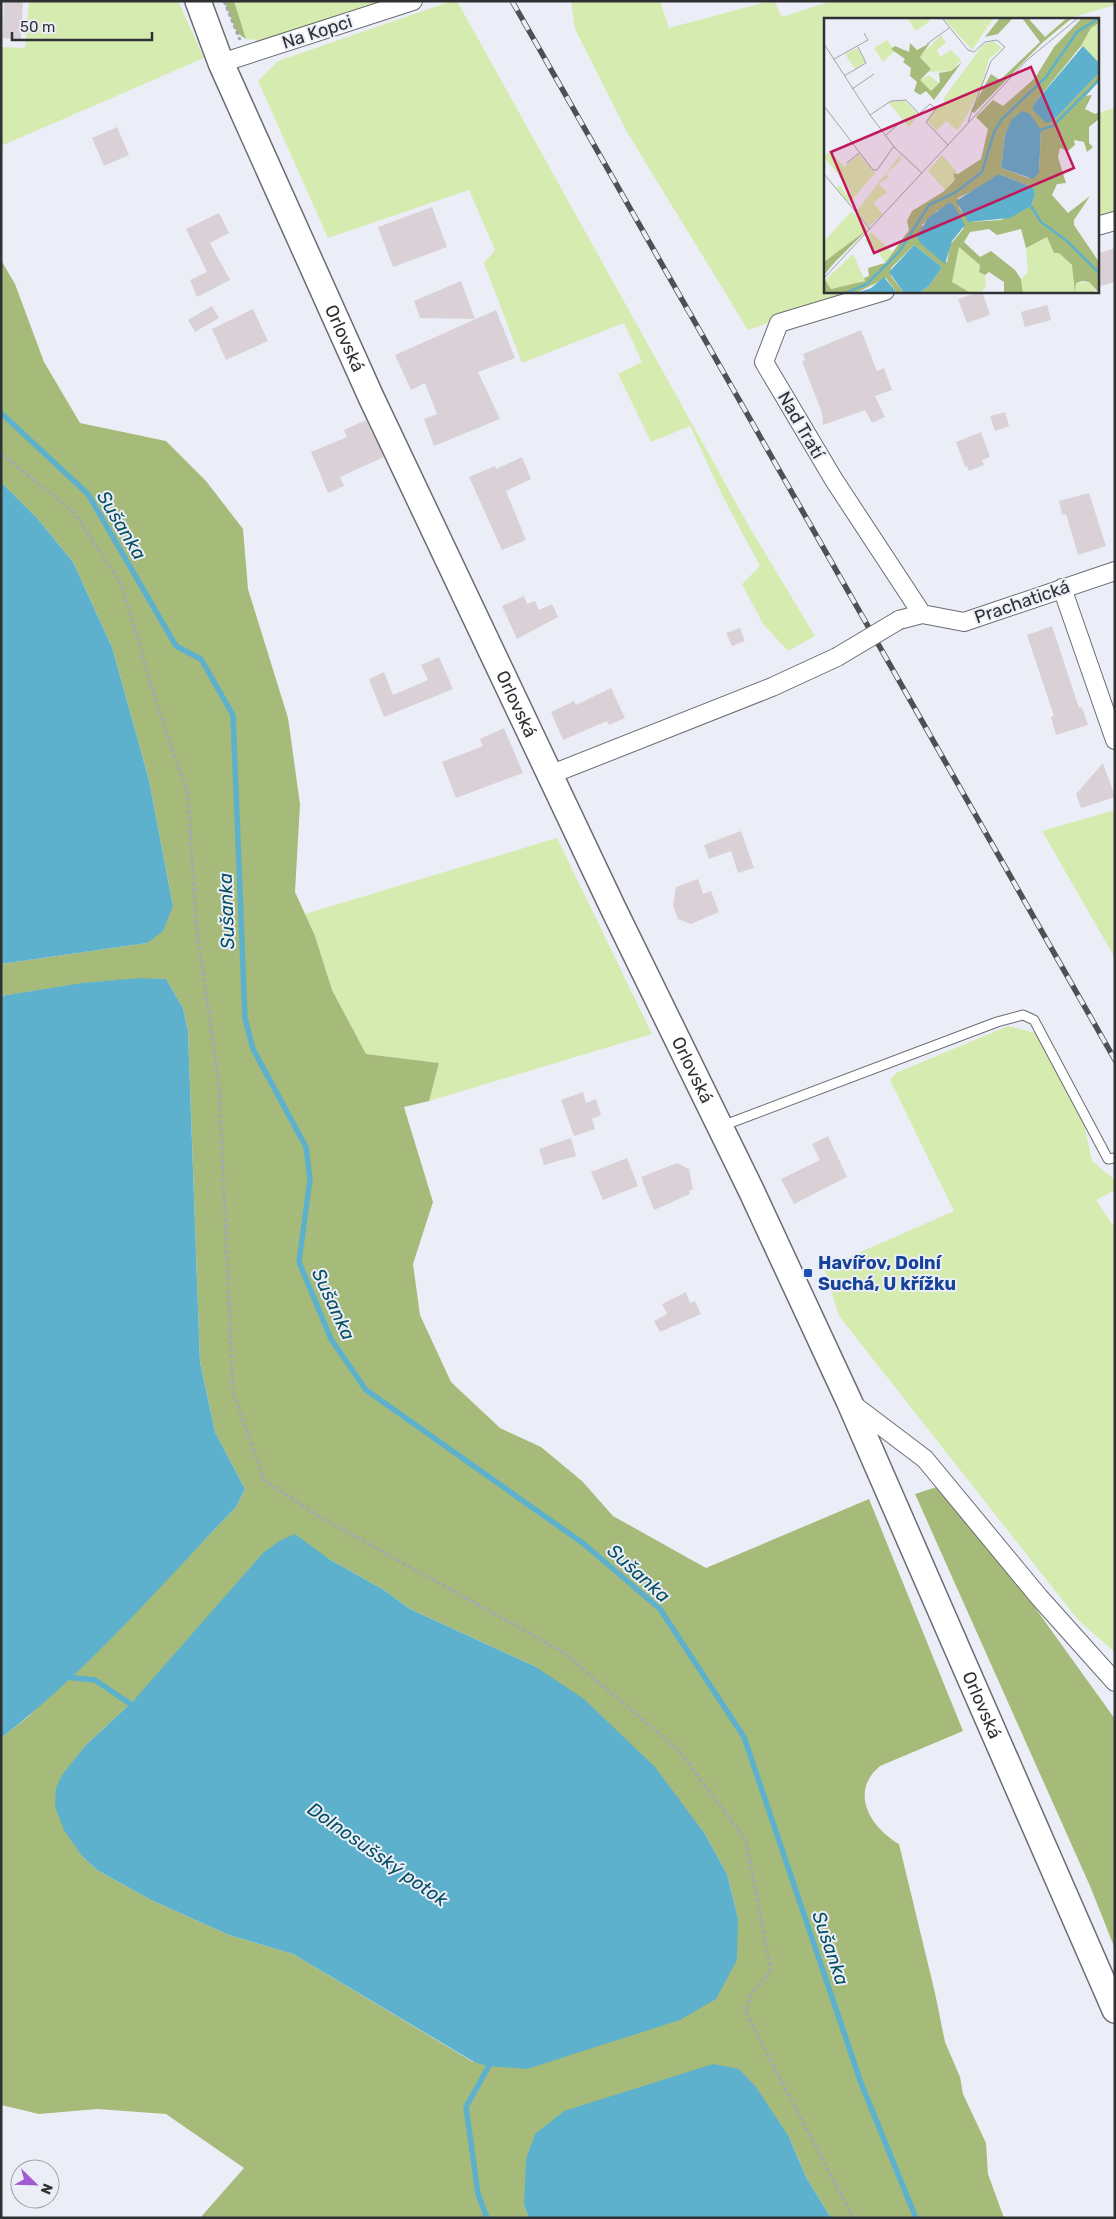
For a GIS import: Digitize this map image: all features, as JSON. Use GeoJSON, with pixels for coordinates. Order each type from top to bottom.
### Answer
{"type":"FeatureCollection","features":[{"type":"Feature","properties":{"kind":"main road","name":"Orlovská"},"geometry":{"type":"LineString","coordinates":[[198,1],[221,63],[371,397],[849,1401],[1115,2010]]}},
{"type":"Feature","properties":{"kind":"street","name":"Na Kopci"},"geometry":{"type":"LineString","coordinates":[[221,63],[413,1]]}},
{"type":"Feature","properties":{"kind":"street"},"geometry":{"type":"LineString","coordinates":[[1098,226],[1115,221]]}},
{"type":"Feature","properties":{"kind":"street","name":"Nad Tratí"},"geometry":{"type":"LineString","coordinates":[[882,292],[779,324],[764,362],[834,480],[922,614]]}},
{"type":"Feature","properties":{"kind":"street","name":"Prachatická"},"geometry":{"type":"LineString","coordinates":[[552,774],[772,687],[837,657],[899,620],[922,614],[964,622],[1115,571]]}},
{"type":"Feature","properties":{"kind":"street"},"geometry":{"type":"LineString","coordinates":[[1062,588],[1115,740]]}},
{"type":"Feature","properties":{"kind":"street","name":"Orlovská"},"geometry":{"type":"LineString","coordinates":[[849,1401],[925,1460],[1039,1598],[1115,1682]]}},
{"type":"Feature","properties":{"kind":"lane"},"geometry":{"type":"LineString","coordinates":[[720,1127],[997,1022],[1023,1015],[1034,1020],[1108,1159],[1115,1158]]}},
{"type":"Feature","properties":{"kind":"path"},"geometry":{"type":"LineString","coordinates":[[224,1],[246,55]]}},
{"type":"Feature","properties":{"kind":"path"},"geometry":{"type":"LineString","coordinates":[[1,454],[74,512],[122,585],[156,702],[188,794],[196,923],[219,1086],[232,1392],[264,1480],[322,1518],[563,1652],[678,1750],[746,1840],[770,1971],[751,1994],[746,2012],[853,2218]]}},
{"type":"Feature","properties":{"kind":"green space"},"geometry":{"type":"Polygon","coordinates":[[[29,1],[178,1],[204,58],[1,146],[1,47],[25,48],[29,1]]]}},
{"type":"Feature","properties":{"kind":"green space"},"geometry":{"type":"Polygon","coordinates":[[[224,1],[234,1],[246,39],[237,33],[224,1]]]}},
{"type":"Feature","properties":{"kind":"green space"},"geometry":{"type":"Polygon","coordinates":[[[234,1],[383,1],[264,41],[246,39],[234,1]]]}},
{"type":"Feature","properties":{"kind":"green space"},"geometry":{"type":"Polygon","coordinates":[[[452,1],[457,1],[750,528],[815,636],[788,651],[763,624],[742,584],[760,566],[723,497],[690,426],[651,442],[618,374],[642,362],[624,323],[522,363],[484,263],[495,250],[469,190],[328,238],[258,81],[278,61],[452,1]]]}},
{"type":"Feature","properties":{"kind":"green space"},"geometry":{"type":"Polygon","coordinates":[[[571,1],[660,1],[669,28],[770,1],[774,1],[782,17],[831,1],[1115,1],[1115,5],[1070,18],[824,18],[824,292],[860,292],[748,330],[627,132],[575,29],[571,1]]]}},
{"type":"Feature","properties":{"kind":"green space"},"geometry":{"type":"Polygon","coordinates":[[[1115,108],[1115,212],[1098,216],[1098,113],[1115,108]]]}},
{"type":"Feature","properties":{"kind":"green space"},"geometry":{"type":"Polygon","coordinates":[[[1,260],[15,284],[44,362],[80,423],[166,441],[206,481],[243,529],[248,589],[288,718],[300,804],[295,892],[315,936],[332,990],[366,1054],[439,1063],[429,1101],[404,1107],[433,1202],[413,1264],[420,1315],[451,1382],[500,1428],[541,1447],[582,1481],[613,1516],[706,1568],[869,1499],[963,1731],[880,1766],[871,1776],[866,1787],[865,1798],[872,1819],[879,1828],[899,1844],[945,2042],[960,2077],[963,2094],[986,2143],[988,2174],[1004,2218],[831,2218],[806,2177],[789,2137],[524,2205],[529,2218],[200,2218],[244,2168],[166,2114],[97,2109],[39,2114],[1,2105],[1,1738],[29,1716],[171,1575],[236,1507],[245,1489],[215,1432],[200,1362],[188,1031],[183,1008],[166,979],[104,981],[1,996],[1,964],[147,943],[173,906],[149,780],[112,647],[73,562],[37,518],[1,482],[1,260]],[[329,1559],[134,1700],[86,1745],[82,1856],[97,1870],[151,1900],[229,1935],[293,1954],[473,2062],[738,1918],[727,1874],[705,1834],[536,1667],[410,1609],[384,1590],[329,1559]]]}},
{"type":"Feature","properties":{"kind":"green space"},"geometry":{"type":"Polygon","coordinates":[[[1115,810],[1115,958],[1042,831],[1115,810]]]}},
{"type":"Feature","properties":{"kind":"green space"},"geometry":{"type":"Polygon","coordinates":[[[557,838],[652,1034],[429,1101],[439,1063],[366,1054],[332,990],[315,936],[305,914],[557,838]]]}},
{"type":"Feature","properties":{"kind":"green space"},"geometry":{"type":"Polygon","coordinates":[[[1008,1026],[1036,1033],[1080,1105],[1092,1161],[1115,1180],[1115,1190],[1096,1200],[1115,1228],[1115,1652],[1079,1621],[839,1316],[824,1268],[954,1211],[890,1080],[896,1073],[1008,1026]]]}},
{"type":"Feature","properties":{"kind":"green space"},"geometry":{"type":"Polygon","coordinates":[[[946,1484],[1115,1719],[1115,1949],[1090,1886],[915,1494],[946,1484]]]}},
{"type":"Feature","properties":{"kind":"water"},"geometry":{"type":"Polygon","coordinates":[[[1,482],[37,518],[73,562],[112,647],[149,780],[173,906],[163,931],[147,943],[1,964],[1,482]]]}},
{"type":"Feature","properties":{"kind":"water"},"geometry":{"type":"Polygon","coordinates":[[[140,978],[166,979],[183,1008],[188,1031],[200,1362],[215,1432],[245,1489],[236,1507],[123,1627],[63,1685],[1,1738],[1,996],[82,983],[140,978]]]}},
{"type":"Feature","properties":{"kind":"water"},"geometry":{"type":"Polygon","coordinates":[[[295,1534],[329,1559],[384,1590],[410,1609],[536,1667],[584,1699],[655,1767],[705,1834],[727,1874],[738,1918],[737,1960],[716,1999],[680,2020],[527,2069],[487,2066],[474,2062],[293,1954],[229,1935],[151,1900],[97,1870],[82,1856],[64,1830],[55,1807],[56,1788],[62,1775],[86,1745],[134,1700],[263,1553],[279,1541],[295,1534]]]}},
{"type":"Feature","properties":{"kind":"water"},"geometry":{"type":"Polygon","coordinates":[[[713,2064],[739,2069],[756,2087],[789,2137],[806,2177],[831,2218],[529,2218],[524,2205],[526,2159],[535,2134],[564,2111],[713,2064]]]}},
{"type":"Feature","properties":{"kind":"building"},"geometry":{"type":"Polygon","coordinates":[[[4,1],[23,1],[21,40],[3,38],[4,1]]]}},
{"type":"Feature","properties":{"kind":"building"},"geometry":{"type":"Polygon","coordinates":[[[117,127],[129,155],[104,166],[92,138],[117,127]]]}},
{"type":"Feature","properties":{"kind":"building"},"geometry":{"type":"Polygon","coordinates":[[[432,207],[447,247],[393,267],[378,227],[432,207]]]}},
{"type":"Feature","properties":{"kind":"building"},"geometry":{"type":"Polygon","coordinates":[[[219,213],[229,233],[210,243],[230,280],[197,297],[190,280],[207,272],[186,229],[219,213]]]}},
{"type":"Feature","properties":{"kind":"building"},"geometry":{"type":"Polygon","coordinates":[[[1115,248],[1115,282],[1098,287],[1098,254],[1115,248]]]}},
{"type":"Feature","properties":{"kind":"building"},"geometry":{"type":"Polygon","coordinates":[[[461,281],[475,319],[420,318],[414,301],[461,281]]]}},
{"type":"Feature","properties":{"kind":"building"},"geometry":{"type":"Polygon","coordinates":[[[982,292],[990,315],[967,323],[958,299],[982,292]]]}},
{"type":"Feature","properties":{"kind":"building"},"geometry":{"type":"Polygon","coordinates":[[[1047,305],[1051,320],[1025,327],[1021,312],[1047,305]]]}},
{"type":"Feature","properties":{"kind":"building"},"geometry":{"type":"Polygon","coordinates":[[[212,306],[219,318],[195,332],[188,320],[212,306]]]}},
{"type":"Feature","properties":{"kind":"building"},"geometry":{"type":"Polygon","coordinates":[[[253,309],[268,341],[226,360],[212,329],[253,309]]]}},
{"type":"Feature","properties":{"kind":"building"},"geometry":{"type":"Polygon","coordinates":[[[496,310],[515,358],[478,372],[500,419],[434,446],[424,419],[437,414],[425,383],[411,390],[395,355],[496,310]]]}},
{"type":"Feature","properties":{"kind":"building"},"geometry":{"type":"Polygon","coordinates":[[[861,330],[877,371],[884,368],[892,390],[875,396],[885,417],[872,423],[865,410],[823,425],[822,413],[802,361],[805,360],[803,354],[861,330]]]}},
{"type":"Feature","properties":{"kind":"building"},"geometry":{"type":"Polygon","coordinates":[[[1005,412],[1009,426],[995,431],[990,416],[1005,412]]]}},
{"type":"Feature","properties":{"kind":"building"},"geometry":{"type":"Polygon","coordinates":[[[366,420],[384,457],[340,477],[344,486],[328,493],[311,452],[347,437],[344,430],[366,420]]]}},
{"type":"Feature","properties":{"kind":"building"},"geometry":{"type":"Polygon","coordinates":[[[981,432],[990,457],[982,460],[984,465],[969,471],[967,466],[965,467],[956,442],[981,432]]]}},
{"type":"Feature","properties":{"kind":"building"},"geometry":{"type":"Polygon","coordinates":[[[522,457],[531,479],[506,491],[526,540],[502,550],[469,477],[495,466],[496,469],[522,457]]]}},
{"type":"Feature","properties":{"kind":"building"},"geometry":{"type":"Polygon","coordinates":[[[1089,493],[1106,546],[1078,555],[1066,514],[1062,515],[1059,501],[1089,493]]]}},
{"type":"Feature","properties":{"kind":"building"},"geometry":{"type":"Polygon","coordinates":[[[524,596],[527,604],[535,601],[539,610],[552,604],[558,617],[517,639],[502,606],[524,596]]]}},
{"type":"Feature","properties":{"kind":"building"},"geometry":{"type":"Polygon","coordinates":[[[1052,626],[1079,708],[1082,707],[1088,725],[1056,735],[1051,717],[1054,716],[1027,635],[1052,626]]]}},
{"type":"Feature","properties":{"kind":"building"},"geometry":{"type":"Polygon","coordinates":[[[740,628],[745,641],[732,646],[726,633],[740,628]]]}},
{"type":"Feature","properties":{"kind":"building"},"geometry":{"type":"Polygon","coordinates":[[[439,657],[453,689],[384,717],[369,679],[384,672],[393,695],[428,680],[421,665],[439,657]]]}},
{"type":"Feature","properties":{"kind":"building"},"geometry":{"type":"Polygon","coordinates":[[[611,688],[625,718],[609,725],[607,721],[563,740],[551,712],[574,701],[576,705],[611,688]]]}},
{"type":"Feature","properties":{"kind":"building"},"geometry":{"type":"Polygon","coordinates":[[[504,728],[523,773],[456,798],[442,762],[483,746],[480,739],[504,728]]]}},
{"type":"Feature","properties":{"kind":"building"},"geometry":{"type":"Polygon","coordinates":[[[1103,763],[1115,797],[1081,808],[1076,794],[1103,763]]]}},
{"type":"Feature","properties":{"kind":"building"},"geometry":{"type":"Polygon","coordinates":[[[741,831],[754,868],[738,873],[731,851],[709,859],[704,845],[741,831]]]}},
{"type":"Feature","properties":{"kind":"building"},"geometry":{"type":"Polygon","coordinates":[[[698,879],[703,894],[711,891],[719,912],[691,924],[678,919],[673,906],[676,887],[698,879]]]}},
{"type":"Feature","properties":{"kind":"building"},"geometry":{"type":"Polygon","coordinates":[[[583,1092],[586,1103],[596,1099],[601,1115],[592,1119],[595,1129],[574,1136],[561,1100],[583,1092]]]}},
{"type":"Feature","properties":{"kind":"building"},"geometry":{"type":"Polygon","coordinates":[[[828,1136],[847,1177],[794,1204],[781,1179],[820,1160],[812,1144],[828,1136]]]}},
{"type":"Feature","properties":{"kind":"building"},"geometry":{"type":"Polygon","coordinates":[[[571,1138],[576,1156],[544,1165],[539,1149],[571,1138]]]}},
{"type":"Feature","properties":{"kind":"building"},"geometry":{"type":"Polygon","coordinates":[[[627,1158],[638,1186],[603,1200],[591,1172],[627,1158]]]}},
{"type":"Feature","properties":{"kind":"building"},"geometry":{"type":"Polygon","coordinates":[[[677,1163],[689,1169],[693,1189],[689,1191],[690,1194],[654,1210],[641,1177],[677,1163]]]}},
{"type":"Feature","properties":{"kind":"building"},"geometry":{"type":"Polygon","coordinates":[[[686,1292],[690,1303],[695,1301],[701,1314],[660,1332],[654,1321],[667,1314],[662,1304],[686,1292]]]}},
{"type":"Feature","properties":{"kind":"waterway","name":"Sušanka"},"geometry":{"type":"LineString","coordinates":[[1,413],[88,494],[176,646],[201,659],[233,715],[245,1018],[253,1049],[306,1147],[310,1179],[299,1262],[331,1339],[366,1390],[584,1544],[660,1609],[744,1737],[861,2083],[916,2218]]}},
{"type":"Feature","properties":{"kind":"waterway","name":"Dolnosušský potok"},"geometry":{"type":"LineString","coordinates":[[65,1677],[95,1680],[135,1707]]}},
{"type":"Feature","properties":{"kind":"waterway","name":"Dolnosušský potok"},"geometry":{"type":"LineString","coordinates":[[487,2218],[478,2194],[466,2107],[491,2062]]}},
{"type":"Feature","properties":{"kind":"railway"},"geometry":{"type":"LineString","coordinates":[[512,1],[1115,1060]]}},
{"type":"Feature","properties":{"kind":"place","name":"Havířov, Dolní Suchá, U křížku"},"geometry":{"type":"Point","coordinates":[808,1273]}}]}
